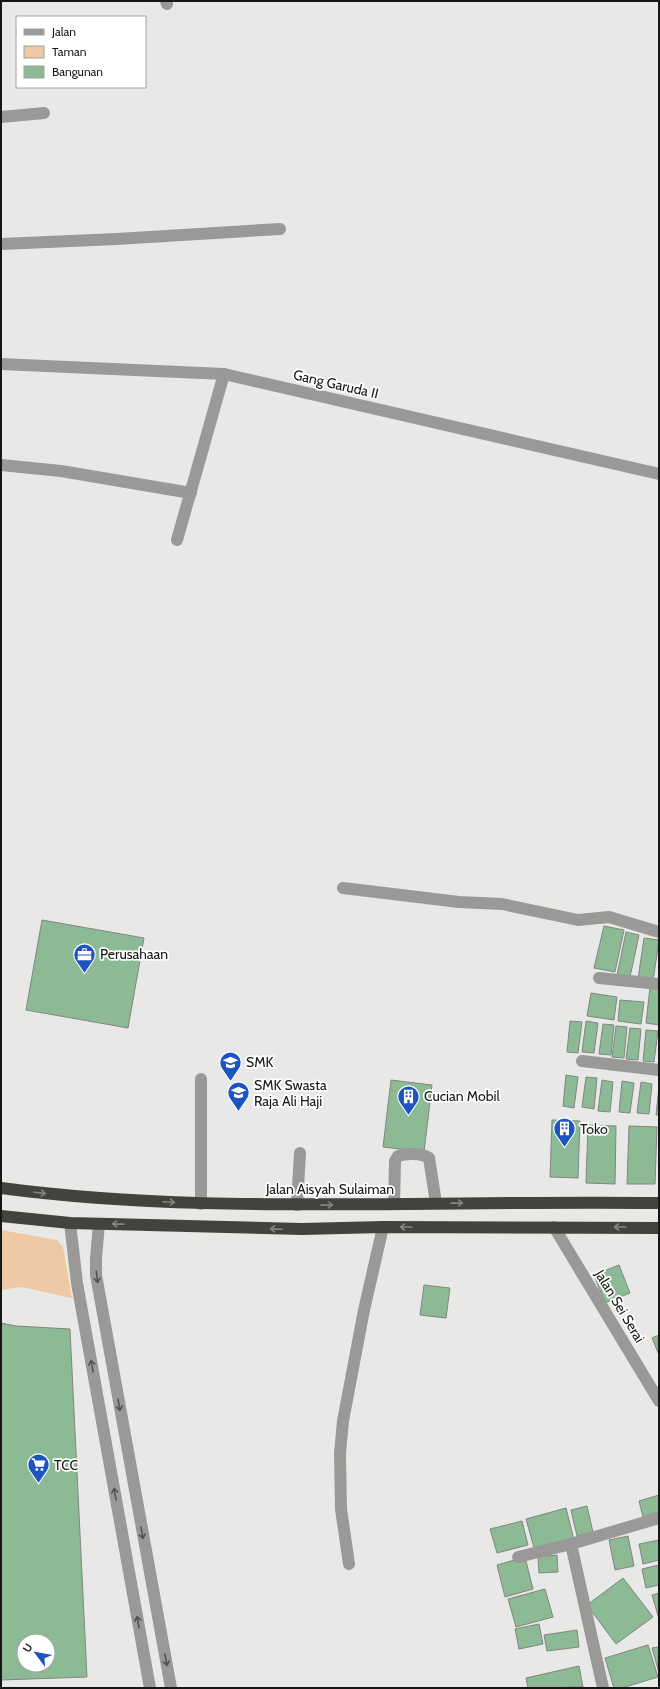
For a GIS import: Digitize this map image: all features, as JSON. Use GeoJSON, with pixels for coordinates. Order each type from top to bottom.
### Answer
{"type":"FeatureCollection","features":[{"type":"Feature","properties":{"kind":"highway","name":"Jalan Aisyah Sulaiman"},"geometry":{"type":"LineString","coordinates":[[1,1188],[80,1197],[222,1205],[659,1202]]}},
{"type":"Feature","properties":{"kind":"highway"},"geometry":{"type":"LineString","coordinates":[[222,1205],[222,1227]]}},
{"type":"Feature","properties":{"kind":"highway"},"geometry":{"type":"LineString","coordinates":[[1,1216],[70,1223],[302,1230],[383,1227],[659,1228]]}},
{"type":"Feature","properties":{"kind":"street"},"geometry":{"type":"LineString","coordinates":[[1,117],[44,113]]}},
{"type":"Feature","properties":{"kind":"street"},"geometry":{"type":"LineString","coordinates":[[1,244],[280,229]]}},
{"type":"Feature","properties":{"kind":"street","name":"Gang Garuda II"},"geometry":{"type":"LineString","coordinates":[[1,364],[224,374],[659,474]]}},
{"type":"Feature","properties":{"kind":"street"},"geometry":{"type":"LineString","coordinates":[[177,540],[224,374]]}},
{"type":"Feature","properties":{"kind":"street"},"geometry":{"type":"LineString","coordinates":[[1,465],[61,471],[190,493]]}},
{"type":"Feature","properties":{"kind":"street"},"geometry":{"type":"LineString","coordinates":[[343,888],[459,902],[502,904],[578,920],[609,917],[659,932]]}},
{"type":"Feature","properties":{"kind":"street"},"geometry":{"type":"LineString","coordinates":[[599,978],[659,984]]}},
{"type":"Feature","properties":{"kind":"street"},"geometry":{"type":"LineString","coordinates":[[582,1061],[659,1070]]}},
{"type":"Feature","properties":{"kind":"street"},"geometry":{"type":"LineString","coordinates":[[201,1204],[202,1079]]}},
{"type":"Feature","properties":{"kind":"street"},"geometry":{"type":"LineString","coordinates":[[297,1205],[300,1153]]}},
{"type":"Feature","properties":{"kind":"street"},"geometry":{"type":"LineString","coordinates":[[394,1204],[395,1161],[398,1156],[402,1155],[422,1155],[429,1158],[436,1203]]}},
{"type":"Feature","properties":{"kind":"street"},"geometry":{"type":"LineString","coordinates":[[70,1223],[78,1283],[108,1458],[150,1688]]}},
{"type":"Feature","properties":{"kind":"street"},"geometry":{"type":"LineString","coordinates":[[99,1224],[96,1275],[171,1688]]}},
{"type":"Feature","properties":{"kind":"street"},"geometry":{"type":"LineString","coordinates":[[349,1564],[341,1509],[340,1452],[343,1421],[364,1310],[383,1227]]}},
{"type":"Feature","properties":{"kind":"street","name":"Jalan Sei Serai"},"geometry":{"type":"LineString","coordinates":[[554,1227],[659,1401]]}},
{"type":"Feature","properties":{"kind":"street"},"geometry":{"type":"LineString","coordinates":[[108,1458],[128,1455]]}},
{"type":"Feature","properties":{"kind":"street"},"geometry":{"type":"LineString","coordinates":[[518,1557],[571,1544],[659,1518]]}},
{"type":"Feature","properties":{"kind":"street"},"geometry":{"type":"LineString","coordinates":[[571,1544],[603,1688]]}},
{"type":"Feature","properties":{"kind":"street"},"geometry":{"type":"LineString","coordinates":[[142,1641],[161,1637]]}},
{"type":"Feature","properties":{"kind":"green space"},"geometry":{"type":"Polygon","coordinates":[[[1,1230],[57,1240],[63,1247],[72,1298],[21,1287],[1,1290],[1,1230]]]}},
{"type":"Feature","properties":{"kind":"building","name":"Perusahaan"},"geometry":{"type":"Polygon","coordinates":[[[42,920],[144,938],[128,1028],[26,1010],[42,920]]]}},
{"type":"Feature","properties":{"kind":"building"},"geometry":{"type":"Polygon","coordinates":[[[604,926],[624,930],[615,972],[594,968],[604,926]]]}},
{"type":"Feature","properties":{"kind":"building"},"geometry":{"type":"Polygon","coordinates":[[[626,932],[639,935],[630,977],[617,975],[626,932]]]}},
{"type":"Feature","properties":{"kind":"building"},"geometry":{"type":"Polygon","coordinates":[[[644,938],[659,940],[653,981],[638,979],[644,938]]]}},
{"type":"Feature","properties":{"kind":"building"},"geometry":{"type":"Polygon","coordinates":[[[650,987],[659,988],[659,1025],[646,1023],[650,987]]]}},
{"type":"Feature","properties":{"kind":"building"},"geometry":{"type":"Polygon","coordinates":[[[591,993],[617,997],[614,1020],[587,1016],[591,993]]]}},
{"type":"Feature","properties":{"kind":"building"},"geometry":{"type":"Polygon","coordinates":[[[620,1000],[644,1002],[641,1024],[618,1021],[620,1000]]]}},
{"type":"Feature","properties":{"kind":"building"},"geometry":{"type":"Polygon","coordinates":[[[570,1021],[582,1022],[578,1053],[567,1052],[570,1021]]]}},
{"type":"Feature","properties":{"kind":"building"},"geometry":{"type":"Polygon","coordinates":[[[586,1021],[598,1023],[594,1053],[582,1052],[586,1021]]]}},
{"type":"Feature","properties":{"kind":"building"},"geometry":{"type":"Polygon","coordinates":[[[603,1024],[614,1025],[611,1055],[599,1054],[603,1024]]]}},
{"type":"Feature","properties":{"kind":"building"},"geometry":{"type":"Polygon","coordinates":[[[616,1026],[627,1027],[624,1058],[612,1057],[616,1026]]]}},
{"type":"Feature","properties":{"kind":"building"},"geometry":{"type":"Polygon","coordinates":[[[630,1028],[641,1029],[638,1060],[626,1059],[630,1028]]]}},
{"type":"Feature","properties":{"kind":"building"},"geometry":{"type":"Polygon","coordinates":[[[646,1030],[658,1031],[654,1062],[643,1061],[646,1030]]]}},
{"type":"Feature","properties":{"kind":"building"},"geometry":{"type":"Polygon","coordinates":[[[566,1075],[578,1077],[574,1108],[563,1106],[566,1075]]]}},
{"type":"Feature","properties":{"kind":"building"},"geometry":{"type":"Polygon","coordinates":[[[586,1077],[597,1078],[594,1109],[582,1107],[586,1077]]]}},
{"type":"Feature","properties":{"kind":"building","name":"Cucian Mobil"},"geometry":{"type":"Polygon","coordinates":[[[391,1080],[432,1085],[424,1152],[383,1147],[391,1080]]]}},
{"type":"Feature","properties":{"kind":"building"},"geometry":{"type":"Polygon","coordinates":[[[602,1080],[613,1082],[610,1112],[598,1111],[602,1080]]]}},
{"type":"Feature","properties":{"kind":"building"},"geometry":{"type":"Polygon","coordinates":[[[622,1081],[634,1083],[630,1113],[619,1112],[622,1081]]]}},
{"type":"Feature","properties":{"kind":"building"},"geometry":{"type":"Polygon","coordinates":[[[641,1082],[652,1084],[649,1114],[637,1113],[641,1082]]]}},
{"type":"Feature","properties":{"kind":"building"},"geometry":{"type":"Polygon","coordinates":[[[659,1086],[659,1115],[656,1115],[659,1086]]]}},
{"type":"Feature","properties":{"kind":"building","name":"Toko"},"geometry":{"type":"Polygon","coordinates":[[[552,1120],[580,1121],[578,1178],[550,1177],[552,1120]]]}},
{"type":"Feature","properties":{"kind":"building","name":"Toko"},"geometry":{"type":"Polygon","coordinates":[[[588,1125],[616,1126],[615,1184],[586,1183],[588,1125]]]}},
{"type":"Feature","properties":{"kind":"building","name":"Toko"},"geometry":{"type":"Polygon","coordinates":[[[629,1126],[657,1127],[655,1184],[627,1184],[629,1126]]]}},
{"type":"Feature","properties":{"kind":"building"},"geometry":{"type":"Polygon","coordinates":[[[619,1265],[630,1293],[605,1303],[594,1275],[619,1265]]]}},
{"type":"Feature","properties":{"kind":"building"},"geometry":{"type":"Polygon","coordinates":[[[424,1285],[450,1288],[446,1318],[420,1315],[424,1285]]]}},
{"type":"Feature","properties":{"kind":"building","name":"TCC"},"geometry":{"type":"Polygon","coordinates":[[[1,1323],[16,1326],[70,1329],[87,1677],[1,1680],[1,1323]]]}},
{"type":"Feature","properties":{"kind":"building"},"geometry":{"type":"Polygon","coordinates":[[[659,1335],[659,1355],[652,1338],[659,1335]]]}},
{"type":"Feature","properties":{"kind":"building"},"geometry":{"type":"Polygon","coordinates":[[[659,1495],[659,1512],[643,1517],[639,1501],[659,1495]]]}},
{"type":"Feature","properties":{"kind":"building"},"geometry":{"type":"Polygon","coordinates":[[[587,1506],[593,1532],[577,1536],[571,1510],[587,1506]]]}},
{"type":"Feature","properties":{"kind":"building"},"geometry":{"type":"Polygon","coordinates":[[[566,1508],[574,1540],[535,1551],[526,1519],[566,1508]]]}},
{"type":"Feature","properties":{"kind":"building"},"geometry":{"type":"Polygon","coordinates":[[[522,1521],[528,1545],[497,1553],[490,1529],[522,1521]]]}},
{"type":"Feature","properties":{"kind":"building"},"geometry":{"type":"Polygon","coordinates":[[[628,1536],[634,1566],[615,1570],[609,1540],[628,1536]]]}},
{"type":"Feature","properties":{"kind":"building"},"geometry":{"type":"Polygon","coordinates":[[[659,1540],[659,1560],[643,1564],[639,1544],[659,1540]]]}},
{"type":"Feature","properties":{"kind":"building"},"geometry":{"type":"Polygon","coordinates":[[[557,1555],[558,1572],[539,1573],[538,1557],[557,1555]]]}},
{"type":"Feature","properties":{"kind":"building"},"geometry":{"type":"Polygon","coordinates":[[[525,1557],[533,1589],[505,1597],[497,1565],[525,1557]]]}},
{"type":"Feature","properties":{"kind":"building"},"geometry":{"type":"Polygon","coordinates":[[[659,1565],[659,1585],[646,1588],[642,1569],[659,1565]]]}},
{"type":"Feature","properties":{"kind":"building"},"geometry":{"type":"Polygon","coordinates":[[[623,1578],[653,1617],[616,1644],[587,1605],[623,1578]]]}},
{"type":"Feature","properties":{"kind":"building"},"geometry":{"type":"Polygon","coordinates":[[[545,1589],[553,1617],[516,1627],[508,1599],[545,1589]]]}},
{"type":"Feature","properties":{"kind":"building"},"geometry":{"type":"Polygon","coordinates":[[[659,1593],[659,1619],[652,1595],[659,1593]]]}},
{"type":"Feature","properties":{"kind":"building"},"geometry":{"type":"Polygon","coordinates":[[[539,1624],[543,1644],[519,1649],[515,1629],[539,1624]]]}},
{"type":"Feature","properties":{"kind":"building"},"geometry":{"type":"Polygon","coordinates":[[[577,1630],[579,1647],[547,1651],[544,1635],[577,1630]]]}},
{"type":"Feature","properties":{"kind":"building"},"geometry":{"type":"Polygon","coordinates":[[[648,1645],[658,1677],[622,1688],[614,1688],[605,1658],[648,1645]]]}},
{"type":"Feature","properties":{"kind":"building"},"geometry":{"type":"Polygon","coordinates":[[[659,1647],[659,1673],[652,1648],[659,1647]]]}},
{"type":"Feature","properties":{"kind":"building"},"geometry":{"type":"Polygon","coordinates":[[[579,1666],[583,1687],[528,1688],[526,1678],[579,1666]]]}},
{"type":"Feature","properties":{"kind":"place","name":"Perusahaan"},"geometry":{"type":"Point","coordinates":[85,974]}},
{"type":"Feature","properties":{"kind":"place","name":"SMK"},"geometry":{"type":"Point","coordinates":[230,1082]}},
{"type":"Feature","properties":{"kind":"place","name":"SMK Swasta Raja Ali Haji"},"geometry":{"type":"Point","coordinates":[239,1112]}},
{"type":"Feature","properties":{"kind":"place","name":"Cucian Mobil"},"geometry":{"type":"Point","coordinates":[408,1116]}},
{"type":"Feature","properties":{"kind":"place","name":"Toko"},"geometry":{"type":"Point","coordinates":[565,1148]}},
{"type":"Feature","properties":{"kind":"place","name":"TCC"},"geometry":{"type":"Point","coordinates":[39,1484]}}]}
